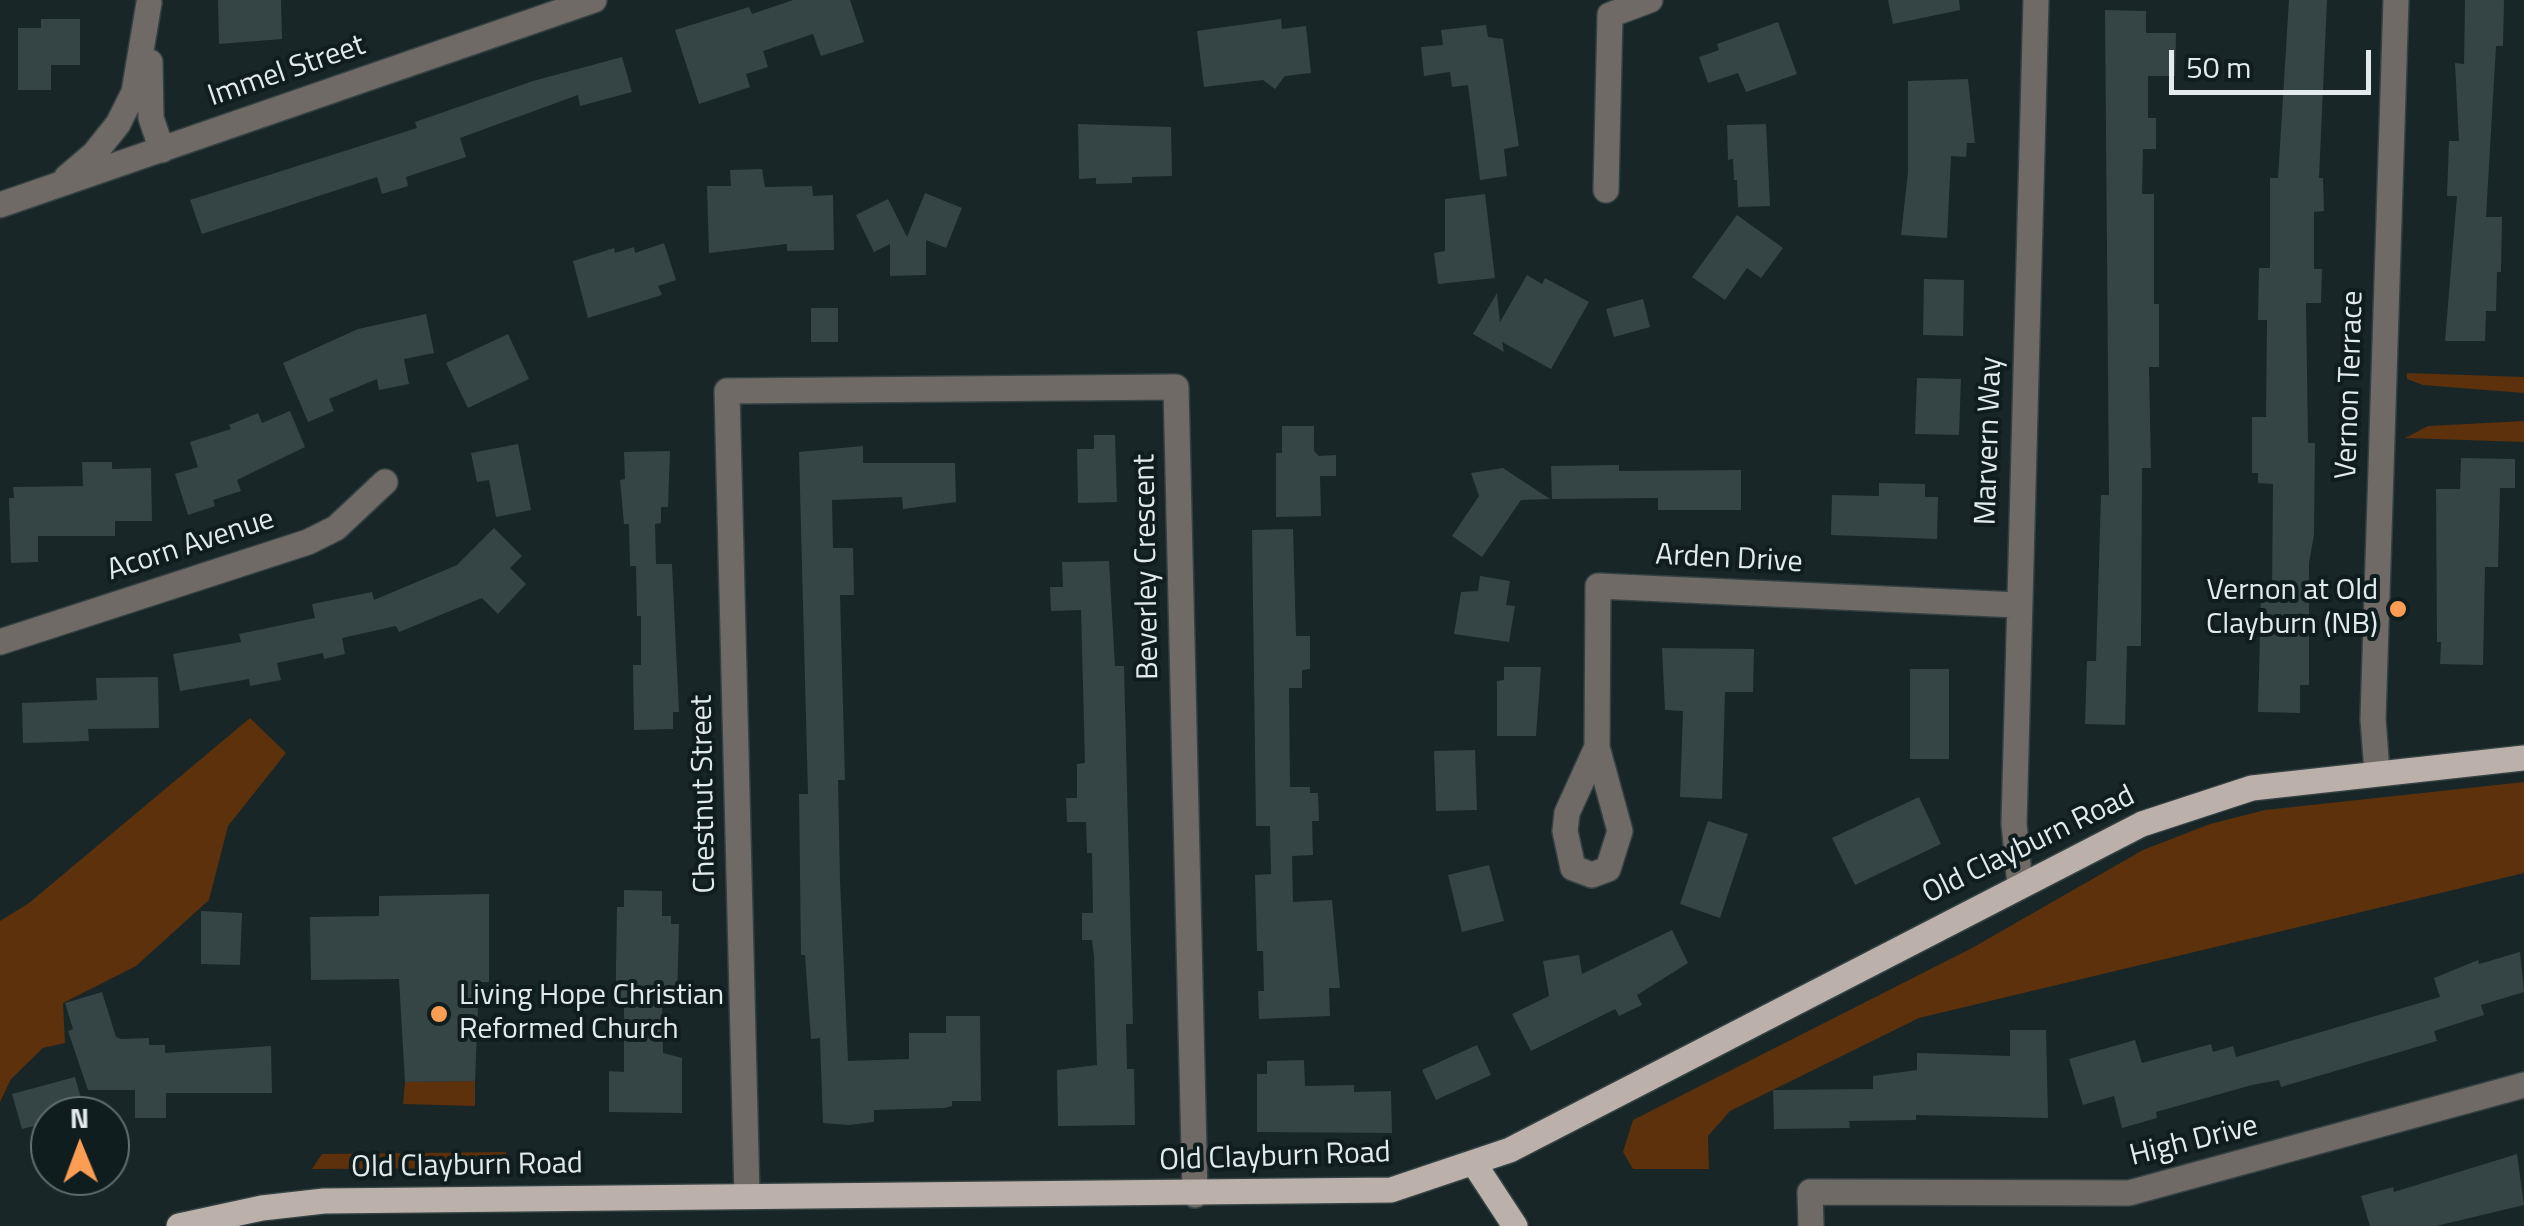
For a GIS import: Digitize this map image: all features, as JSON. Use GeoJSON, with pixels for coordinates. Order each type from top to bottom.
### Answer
{"type":"FeatureCollection","features":[{"type":"Feature","properties":{"kind":"main road","name":"Old Clayburn Road"},"geometry":{"type":"LineString","coordinates":[[179,1226],[262,1208],[324,1201],[1391,1190],[1475,1166],[2142,824],[2252,788],[2524,758]]}},
{"type":"Feature","properties":{"kind":"main road"},"geometry":{"type":"LineString","coordinates":[[1475,1166],[1515,1226]]}},
{"type":"Feature","properties":{"kind":"street","name":"Immel Street"},"geometry":{"type":"LineString","coordinates":[[0,205],[594,0]]}},
{"type":"Feature","properties":{"kind":"street"},"geometry":{"type":"LineString","coordinates":[[1606,190],[1610,15],[1650,0]]}},
{"type":"Feature","properties":{"kind":"street","name":"Marvern Way"},"geometry":{"type":"LineString","coordinates":[[2020,884],[2014,824],[2036,0]]}},
{"type":"Feature","properties":{"kind":"street","name":"Vernon Terrace"},"geometry":{"type":"LineString","coordinates":[[2376,772],[2372,719],[2396,0]]}},
{"type":"Feature","properties":{"kind":"street"},"geometry":{"type":"LineString","coordinates":[[149,1],[151,118],[162,150]]}},
{"type":"Feature","properties":{"kind":"street"},"geometry":{"type":"LineString","coordinates":[[58,185],[94,154],[134,92],[149,1]]}},
{"type":"Feature","properties":{"kind":"street","name":"Beverley Crescent"},"geometry":{"type":"LineString","coordinates":[[727,391],[1176,387],[1195,1195]]}},
{"type":"Feature","properties":{"kind":"street","name":"Chestnut Street"},"geometry":{"type":"LineString","coordinates":[[727,391],[746,1196]]}},
{"type":"Feature","properties":{"kind":"street","name":"Acorn Avenue"},"geometry":{"type":"LineString","coordinates":[[0,642],[308,542],[336,528],[385,482]]}},
{"type":"Feature","properties":{"kind":"street","name":"Arden Drive"},"geometry":{"type":"LineString","coordinates":[[1596,747],[1598,586],[2018,605]]}},
{"type":"Feature","properties":{"kind":"street","name":"High Drive"},"geometry":{"type":"LineString","coordinates":[[1810,1226],[1810,1192],[2128,1193],[2524,1086]]}},
{"type":"Feature","properties":{"kind":"shaded area"},"geometry":{"type":"Polygon","coordinates":[[[2407,373],[2524,377],[2524,393],[2423,385],[2407,379],[2407,373]]]}},
{"type":"Feature","properties":{"kind":"shaded area"},"geometry":{"type":"Polygon","coordinates":[[[2524,421],[2524,442],[2405,438],[2428,426],[2524,421]]]}},
{"type":"Feature","properties":{"kind":"shaded area"},"geometry":{"type":"Polygon","coordinates":[[[250,718],[286,753],[228,826],[209,900],[136,966],[63,1003],[65,1043],[43,1048],[11,1079],[0,1102],[0,921],[29,903],[250,718]]]}},
{"type":"Feature","properties":{"kind":"shaded area"},"geometry":{"type":"Polygon","coordinates":[[[2524,782],[2524,873],[1919,1018],[1730,1111],[1708,1136],[1709,1169],[1633,1169],[1623,1152],[1633,1120],[1972,948],[2143,850],[2210,824],[2265,810],[2524,782]]]}},
{"type":"Feature","properties":{"kind":"shaded area"},"geometry":{"type":"Polygon","coordinates":[[[475,1081],[475,1106],[403,1104],[405,1082],[475,1081]]]}},
{"type":"Feature","properties":{"kind":"shaded area"},"geometry":{"type":"Polygon","coordinates":[[[506,1152],[507,1168],[312,1169],[322,1154],[506,1152]]]}},
{"type":"Feature","properties":{"kind":"building"},"geometry":{"type":"Polygon","coordinates":[[[218,0],[281,0],[282,39],[219,44],[218,0]]]}},
{"type":"Feature","properties":{"kind":"building"},"geometry":{"type":"Polygon","coordinates":[[[793,0],[850,0],[864,42],[821,56],[813,34],[763,51],[768,67],[746,74],[750,87],[699,104],[675,30],[749,7],[752,14],[793,0]]]}},
{"type":"Feature","properties":{"kind":"building"},"geometry":{"type":"Polygon","coordinates":[[[1888,0],[1959,0],[1960,10],[1893,24],[1888,0]]]}},
{"type":"Feature","properties":{"kind":"building"},"geometry":{"type":"Polygon","coordinates":[[[2289,0],[2327,0],[2319,178],[2323,178],[2324,211],[2314,212],[2314,269],[2322,269],[2321,303],[2306,303],[2308,443],[2315,443],[2314,535],[2309,563],[2309,685],[2300,685],[2300,713],[2258,712],[2261,594],[2272,594],[2273,484],[2258,483],[2258,473],[2252,473],[2252,417],[2266,417],[2267,320],[2258,320],[2259,268],[2270,268],[2270,178],[2278,178],[2289,0]]]}},
{"type":"Feature","properties":{"kind":"building"},"geometry":{"type":"Polygon","coordinates":[[[2465,0],[2504,0],[2503,46],[2496,46],[2486,217],[2502,217],[2501,272],[2497,272],[2496,311],[2486,311],[2485,341],[2445,341],[2457,196],[2447,196],[2449,141],[2459,141],[2455,63],[2464,64],[2465,0]]]}},
{"type":"Feature","properties":{"kind":"building"},"geometry":{"type":"Polygon","coordinates":[[[2105,10],[2146,11],[2146,33],[2176,33],[2175,76],[2148,76],[2148,118],[2156,118],[2156,149],[2143,149],[2142,194],[2154,194],[2154,304],[2159,304],[2159,367],[2149,367],[2151,468],[2142,468],[2141,646],[2127,646],[2125,725],[2085,724],[2087,661],[2096,661],[2101,495],[2109,495],[2105,10]]]}},
{"type":"Feature","properties":{"kind":"building"},"geometry":{"type":"Polygon","coordinates":[[[41,19],[80,19],[80,65],[51,65],[51,90],[18,90],[18,28],[41,28],[41,19]]]}},
{"type":"Feature","properties":{"kind":"building"},"geometry":{"type":"Polygon","coordinates":[[[1281,19],[1282,29],[1306,26],[1311,73],[1285,76],[1275,89],[1263,80],[1204,87],[1197,31],[1281,19]]]}},
{"type":"Feature","properties":{"kind":"building"},"geometry":{"type":"Polygon","coordinates":[[[1778,22],[1797,74],[1746,92],[1738,73],[1708,83],[1699,57],[1719,50],[1717,44],[1778,22]]]}},
{"type":"Feature","properties":{"kind":"building"},"geometry":{"type":"Polygon","coordinates":[[[1486,25],[1488,37],[1503,39],[1519,146],[1504,149],[1507,176],[1480,180],[1468,85],[1452,87],[1450,72],[1424,76],[1421,47],[1443,45],[1441,30],[1486,25]]]}},
{"type":"Feature","properties":{"kind":"building"},"geometry":{"type":"Polygon","coordinates":[[[622,57],[632,92],[580,106],[578,95],[460,138],[466,157],[406,177],[408,186],[382,194],[377,177],[202,234],[190,200],[417,128],[415,122],[533,81],[622,57]]]}},
{"type":"Feature","properties":{"kind":"building"},"geometry":{"type":"Polygon","coordinates":[[[1968,79],[1975,143],[1967,143],[1966,157],[1951,156],[1947,238],[1901,235],[1908,172],[1908,81],[1968,79]]]}},
{"type":"Feature","properties":{"kind":"building"},"geometry":{"type":"Polygon","coordinates":[[[1078,124],[1171,127],[1172,176],[1132,177],[1132,183],[1096,184],[1096,178],[1079,179],[1078,124]]]}},
{"type":"Feature","properties":{"kind":"building"},"geometry":{"type":"Polygon","coordinates":[[[1766,124],[1770,206],[1738,207],[1733,159],[1728,160],[1727,125],[1766,124]]]}},
{"type":"Feature","properties":{"kind":"building"},"geometry":{"type":"Polygon","coordinates":[[[762,169],[765,187],[812,186],[813,196],[833,195],[834,250],[787,251],[787,244],[709,253],[707,186],[731,186],[730,170],[762,169]]]}},
{"type":"Feature","properties":{"kind":"building"},"geometry":{"type":"Polygon","coordinates":[[[925,193],[962,208],[946,248],[926,240],[926,275],[890,276],[890,244],[874,252],[856,215],[888,199],[907,237],[925,193]]]}},
{"type":"Feature","properties":{"kind":"building"},"geometry":{"type":"Polygon","coordinates":[[[1485,194],[1495,278],[1438,284],[1434,253],[1445,251],[1445,199],[1485,194]]]}},
{"type":"Feature","properties":{"kind":"building"},"geometry":{"type":"Polygon","coordinates":[[[1737,215],[1783,248],[1761,278],[1747,268],[1725,300],[1692,277],[1737,215]]]}},
{"type":"Feature","properties":{"kind":"building"},"geometry":{"type":"Polygon","coordinates":[[[664,243],[676,280],[658,286],[662,295],[588,318],[573,261],[614,248],[615,253],[634,247],[635,253],[664,243]]]}},
{"type":"Feature","properties":{"kind":"building"},"geometry":{"type":"Polygon","coordinates":[[[1527,275],[1542,284],[1545,278],[1589,302],[1551,369],[1502,342],[1504,352],[1473,334],[1497,293],[1500,322],[1527,275]]]}},
{"type":"Feature","properties":{"kind":"building"},"geometry":{"type":"Polygon","coordinates":[[[1924,279],[1964,280],[1963,336],[1923,335],[1924,279]]]}},
{"type":"Feature","properties":{"kind":"building"},"geometry":{"type":"Polygon","coordinates":[[[1643,299],[1650,327],[1614,337],[1606,309],[1643,299]]]}},
{"type":"Feature","properties":{"kind":"building"},"geometry":{"type":"Polygon","coordinates":[[[811,308],[838,308],[838,342],[811,342],[811,308]]]}},
{"type":"Feature","properties":{"kind":"building"},"geometry":{"type":"Polygon","coordinates":[[[426,314],[434,353],[404,359],[409,384],[379,390],[377,379],[329,399],[334,411],[308,422],[283,363],[358,329],[426,314]]]}},
{"type":"Feature","properties":{"kind":"building"},"geometry":{"type":"Polygon","coordinates":[[[508,334],[529,379],[468,408],[446,363],[508,334]]]}},
{"type":"Feature","properties":{"kind":"building"},"geometry":{"type":"Polygon","coordinates":[[[1917,378],[1961,379],[1959,435],[1915,434],[1917,378]]]}},
{"type":"Feature","properties":{"kind":"building"},"geometry":{"type":"Polygon","coordinates":[[[290,411],[305,447],[237,480],[241,491],[213,500],[215,506],[188,515],[175,474],[198,467],[190,442],[231,429],[229,425],[258,413],[262,423],[290,411]]]}},
{"type":"Feature","properties":{"kind":"building"},"geometry":{"type":"Polygon","coordinates":[[[1282,426],[1314,426],[1314,451],[1319,456],[1336,455],[1336,476],[1320,476],[1321,516],[1276,517],[1276,453],[1282,453],[1282,426]]]}},
{"type":"Feature","properties":{"kind":"building"},"geometry":{"type":"Polygon","coordinates":[[[1094,435],[1115,435],[1117,502],[1078,503],[1077,449],[1094,449],[1094,435]]]}},
{"type":"Feature","properties":{"kind":"building"},"geometry":{"type":"Polygon","coordinates":[[[518,444],[531,510],[496,517],[489,480],[477,482],[471,453],[518,444]]]}},
{"type":"Feature","properties":{"kind":"building"},"geometry":{"type":"Polygon","coordinates":[[[863,446],[863,463],[955,463],[956,502],[903,509],[902,497],[832,500],[833,548],[853,548],[854,595],[840,595],[845,780],[838,780],[848,1061],[909,1059],[909,1033],[946,1033],[946,1016],[980,1016],[981,1101],[952,1101],[952,1106],[944,1108],[874,1110],[874,1122],[849,1125],[823,1123],[820,1038],[811,1039],[805,955],[801,955],[799,794],[808,794],[799,452],[863,446]]]}},
{"type":"Feature","properties":{"kind":"building"},"geometry":{"type":"Polygon","coordinates":[[[670,451],[668,507],[661,507],[661,523],[655,524],[656,564],[672,564],[679,712],[673,712],[673,729],[634,730],[633,665],[641,665],[641,616],[637,616],[636,566],[630,566],[629,524],[624,524],[620,480],[625,479],[624,452],[670,451]]]}},
{"type":"Feature","properties":{"kind":"building"},"geometry":{"type":"Polygon","coordinates":[[[2461,458],[2515,459],[2515,488],[2500,488],[2498,567],[2485,567],[2483,665],[2440,664],[2441,642],[2437,642],[2436,489],[2460,489],[2461,458]]]}},
{"type":"Feature","properties":{"kind":"building"},"geometry":{"type":"Polygon","coordinates":[[[82,462],[112,462],[112,469],[151,468],[152,521],[115,521],[115,536],[38,536],[38,562],[11,563],[9,498],[14,498],[13,487],[83,486],[82,462]]]}},
{"type":"Feature","properties":{"kind":"building"},"geometry":{"type":"Polygon","coordinates":[[[1619,465],[1619,471],[1741,470],[1741,510],[1658,510],[1658,498],[1552,499],[1551,466],[1619,465]]]}},
{"type":"Feature","properties":{"kind":"building"},"geometry":{"type":"Polygon","coordinates":[[[1503,468],[1550,499],[1521,500],[1482,557],[1452,536],[1479,496],[1471,473],[1503,468]]]}},
{"type":"Feature","properties":{"kind":"building"},"geometry":{"type":"Polygon","coordinates":[[[1879,483],[1925,484],[1925,497],[1938,497],[1937,539],[1831,535],[1832,495],[1879,496],[1879,483]]]}},
{"type":"Feature","properties":{"kind":"building"},"geometry":{"type":"Polygon","coordinates":[[[494,528],[522,556],[510,568],[526,584],[498,614],[482,598],[399,632],[396,626],[342,638],[345,654],[324,659],[323,653],[277,663],[281,680],[250,686],[249,679],[180,691],[173,654],[241,642],[239,634],[315,618],[312,604],[372,592],[374,600],[457,565],[494,528]]]}},
{"type":"Feature","properties":{"kind":"building"},"geometry":{"type":"Polygon","coordinates":[[[1293,529],[1296,636],[1310,636],[1310,669],[1302,670],[1302,688],[1289,688],[1290,787],[1310,787],[1310,793],[1318,793],[1319,821],[1312,821],[1313,855],[1292,856],[1293,902],[1332,900],[1340,988],[1329,988],[1330,1016],[1259,1019],[1258,991],[1264,991],[1263,951],[1257,951],[1255,875],[1271,874],[1270,826],[1256,826],[1252,530],[1293,529]]]}},
{"type":"Feature","properties":{"kind":"building"},"geometry":{"type":"Polygon","coordinates":[[[1109,561],[1115,666],[1124,666],[1133,1024],[1126,1024],[1127,1069],[1134,1069],[1135,1125],[1058,1126],[1057,1070],[1097,1065],[1094,956],[1092,940],[1082,940],[1082,913],[1093,913],[1092,853],[1087,853],[1086,822],[1067,822],[1066,798],[1077,798],[1077,764],[1085,763],[1081,610],[1051,611],[1050,587],[1063,587],[1062,562],[1109,561]]]}},
{"type":"Feature","properties":{"kind":"building"},"geometry":{"type":"Polygon","coordinates":[[[1480,576],[1510,581],[1506,605],[1515,606],[1509,642],[1454,634],[1461,592],[1478,591],[1480,576]]]}},
{"type":"Feature","properties":{"kind":"building"},"geometry":{"type":"Polygon","coordinates":[[[1662,648],[1754,649],[1753,692],[1725,692],[1722,799],[1680,797],[1683,711],[1665,710],[1662,648]]]}},
{"type":"Feature","properties":{"kind":"building"},"geometry":{"type":"Polygon","coordinates":[[[1504,667],[1541,667],[1536,736],[1497,736],[1497,681],[1504,680],[1504,667]]]}},
{"type":"Feature","properties":{"kind":"building"},"geometry":{"type":"Polygon","coordinates":[[[1910,669],[1949,669],[1949,759],[1910,759],[1910,669]]]}},
{"type":"Feature","properties":{"kind":"building"},"geometry":{"type":"Polygon","coordinates":[[[158,677],[159,728],[88,729],[89,741],[23,743],[22,703],[97,700],[96,678],[158,677]]]}},
{"type":"Feature","properties":{"kind":"building"},"geometry":{"type":"Polygon","coordinates":[[[1475,750],[1477,810],[1436,811],[1434,751],[1475,750]]]}},
{"type":"Feature","properties":{"kind":"building"},"geometry":{"type":"Polygon","coordinates":[[[1919,797],[1941,844],[1855,885],[1832,838],[1919,797]]]}},
{"type":"Feature","properties":{"kind":"building"},"geometry":{"type":"Polygon","coordinates":[[[1708,821],[1748,834],[1720,918],[1680,904],[1708,821]]]}},
{"type":"Feature","properties":{"kind":"building"},"geometry":{"type":"Polygon","coordinates":[[[1489,865],[1504,921],[1462,932],[1448,875],[1489,865]]]}},
{"type":"Feature","properties":{"kind":"building"},"geometry":{"type":"Polygon","coordinates":[[[624,890],[662,891],[662,916],[671,916],[671,924],[679,924],[677,1000],[662,1000],[663,1053],[682,1058],[682,1113],[609,1112],[609,1071],[624,1072],[624,1000],[616,1000],[616,965],[617,907],[624,907],[624,890]]]}},
{"type":"Feature","properties":{"kind":"building","name":"Living Hope Christian Reformed Church"},"geometry":{"type":"Polygon","coordinates":[[[489,894],[489,982],[479,982],[475,1081],[405,1082],[399,979],[311,980],[310,917],[379,916],[379,896],[489,894]]]}},
{"type":"Feature","properties":{"kind":"building"},"geometry":{"type":"Polygon","coordinates":[[[201,911],[242,913],[240,965],[201,964],[201,911]]]}},
{"type":"Feature","properties":{"kind":"building"},"geometry":{"type":"Polygon","coordinates":[[[1672,930],[1688,963],[1637,995],[1642,1005],[1619,1016],[1615,1009],[1531,1051],[1512,1014],[1549,996],[1543,961],[1579,955],[1582,974],[1672,930]]]}},
{"type":"Feature","properties":{"kind":"building"},"geometry":{"type":"Polygon","coordinates":[[[2520,952],[2524,992],[2481,1005],[2484,1015],[2434,1031],[2437,1041],[2281,1087],[2279,1080],[2252,1085],[2156,1112],[2157,1118],[2122,1128],[2114,1096],[2083,1105],[2069,1059],[2135,1040],[2142,1063],[2211,1044],[2213,1052],[2233,1046],[2236,1057],[2440,997],[2434,978],[2478,960],[2479,964],[2520,952]]]}},
{"type":"Feature","properties":{"kind":"building"},"geometry":{"type":"Polygon","coordinates":[[[102,992],[116,1037],[121,1039],[149,1038],[149,1045],[165,1045],[165,1053],[271,1046],[272,1093],[166,1093],[166,1118],[135,1118],[135,1090],[88,1090],[68,1031],[73,1029],[65,1003],[102,992]]]}},
{"type":"Feature","properties":{"kind":"building"},"geometry":{"type":"Polygon","coordinates":[[[2010,1030],[2046,1030],[2048,1118],[1916,1115],[1916,1120],[1849,1121],[1850,1128],[1774,1129],[1773,1090],[1873,1089],[1873,1076],[1917,1070],[1917,1053],[2010,1056],[2010,1030]]]}},
{"type":"Feature","properties":{"kind":"building"},"geometry":{"type":"Polygon","coordinates":[[[1477,1045],[1491,1075],[1436,1100],[1422,1070],[1477,1045]]]}},
{"type":"Feature","properties":{"kind":"building"},"geometry":{"type":"Polygon","coordinates":[[[1304,1060],[1305,1086],[1354,1085],[1354,1092],[1391,1091],[1392,1133],[1257,1132],[1257,1074],[1267,1074],[1267,1061],[1304,1060]]]}},
{"type":"Feature","properties":{"kind":"building"},"geometry":{"type":"Polygon","coordinates":[[[75,1077],[80,1096],[30,1096],[30,1127],[22,1129],[12,1094],[75,1077]]]}},
{"type":"Feature","properties":{"kind":"building"},"geometry":{"type":"Polygon","coordinates":[[[2517,1154],[2524,1205],[2436,1226],[2370,1226],[2361,1196],[2393,1187],[2394,1192],[2517,1154]]]}},
{"type":"Feature","properties":{"kind":"place","name":"Vernon at Old Clayburn (NB)"},"geometry":{"type":"Point","coordinates":[2398,609]}},
{"type":"Feature","properties":{"kind":"place","name":"Living Hope Christian Reformed Church"},"geometry":{"type":"Point","coordinates":[439,1014]}}]}
